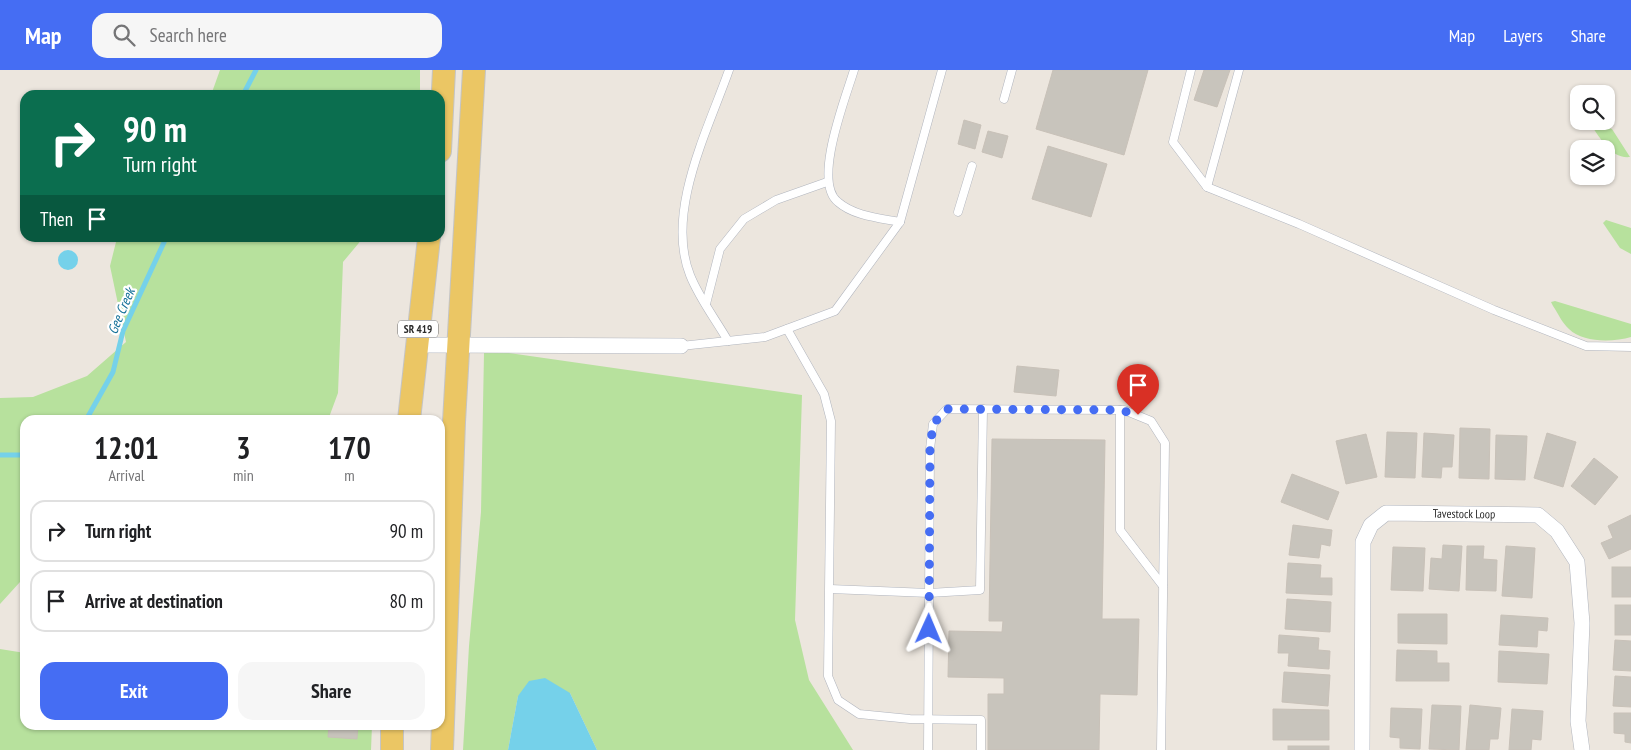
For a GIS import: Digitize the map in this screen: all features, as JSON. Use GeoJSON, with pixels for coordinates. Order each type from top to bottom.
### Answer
{"type":"FeatureCollection","features":[{"type":"Feature","properties":{"kind":"main road"},"geometry":{"type":"LineString","coordinates":[[443,90],[444,70]]}},
{"type":"Feature","properties":{"kind":"main road"},"geometry":{"type":"LineString","coordinates":[[445,674],[458,344],[474,70]]}},
{"type":"Feature","properties":{"kind":"main road","name":"SR 419"},"geometry":{"type":"LineString","coordinates":[[409,415],[429,242]]}},
{"type":"Feature","properties":{"kind":"main road"},"geometry":{"type":"LineString","coordinates":[[392,730],[392,750]]}},
{"type":"Feature","properties":{"kind":"main road"},"geometry":{"type":"LineString","coordinates":[[442,750],[443,730]]}},
{"type":"Feature","properties":{"kind":"street"},"geometry":{"type":"LineString","coordinates":[[416,345],[681,346]]}},
{"type":"Feature","properties":{"kind":"street","name":"Tavestock Loop"},"geometry":{"type":"LineString","coordinates":[[1362,750],[1363,542],[1371,525],[1386,513],[1538,515],[1557,531],[1577,562],[1582,623],[1578,721],[1582,750]]}},
{"type":"Feature","properties":{"kind":"lane"},"geometry":{"type":"LineString","coordinates":[[728,341],[690,275],[682,242],[684,200],[729,70]]}},
{"type":"Feature","properties":{"kind":"lane"},"geometry":{"type":"LineString","coordinates":[[854,70],[828,163],[827,182],[836,202],[854,212],[900,222]]}},
{"type":"Feature","properties":{"kind":"lane"},"geometry":{"type":"LineString","coordinates":[[681,346],[765,337],[836,311],[900,222],[942,70]]}},
{"type":"Feature","properties":{"kind":"lane"},"geometry":{"type":"LineString","coordinates":[[1004,99],[1012,70]]}},
{"type":"Feature","properties":{"kind":"lane"},"geometry":{"type":"LineString","coordinates":[[1191,70],[1173,142],[1207,186],[1299,224],[1494,310],[1586,346],[1631,347]]}},
{"type":"Feature","properties":{"kind":"lane"},"geometry":{"type":"LineString","coordinates":[[1207,186],[1239,70]]}},
{"type":"Feature","properties":{"kind":"lane"},"geometry":{"type":"LineString","coordinates":[[958,212],[972,166]]}},
{"type":"Feature","properties":{"kind":"lane"},"geometry":{"type":"LineString","coordinates":[[706,304],[720,249],[744,219],[776,200],[827,182]]}},
{"type":"Feature","properties":{"kind":"lane"},"geometry":{"type":"LineString","coordinates":[[787,329],[824,394],[831,421],[828,676],[838,700],[859,714],[928,719],[981,720],[981,750]]}},
{"type":"Feature","properties":{"kind":"lane"},"geometry":{"type":"LineString","coordinates":[[928,750],[930,449],[933,424],[947,409],[983,409],[1120,410],[1151,421],[1165,443],[1161,750]]}},
{"type":"Feature","properties":{"kind":"lane"},"geometry":{"type":"LineString","coordinates":[[830,589],[929,593],[980,590],[983,409]]}},
{"type":"Feature","properties":{"kind":"lane"},"geometry":{"type":"LineString","coordinates":[[1120,410],[1120,530],[1163,586]]}},
{"type":"Feature","properties":{"kind":"green space"},"geometry":{"type":"Polygon","coordinates":[[[220,70],[420,70],[420,90],[213,90],[220,70]]]}},
{"type":"Feature","properties":{"kind":"green space"},"geometry":{"type":"Polygon","coordinates":[[[1595,130],[1613,130],[1630,157],[1623,157],[1615,153],[1615,140],[1602,140],[1595,130]]]}},
{"type":"Feature","properties":{"kind":"green space"},"geometry":{"type":"Polygon","coordinates":[[[1606,220],[1631,228],[1631,254],[1620,248],[1603,223],[1606,220]]]}},
{"type":"Feature","properties":{"kind":"green space"},"geometry":{"type":"Polygon","coordinates":[[[116,242],[360,242],[343,262],[338,393],[330,415],[20,415],[20,582],[0,604],[0,398],[33,397],[87,376],[126,342],[110,266],[116,242]]]}},
{"type":"Feature","properties":{"kind":"green space"},"geometry":{"type":"Polygon","coordinates":[[[1555,301],[1631,324],[1631,337],[1616,340],[1599,340],[1575,334],[1560,318],[1551,302],[1555,301]]]}},
{"type":"Feature","properties":{"kind":"green space"},"geometry":{"type":"Polygon","coordinates":[[[484,353],[509,353],[802,395],[795,620],[809,680],[853,750],[597,750],[570,693],[518,696],[508,750],[463,750],[469,646],[481,512],[484,353]]]}},
{"type":"Feature","properties":{"kind":"green space"},"geometry":{"type":"Polygon","coordinates":[[[0,649],[20,652],[20,730],[372,730],[371,750],[0,750],[0,649]]]}},
{"type":"Feature","properties":{"kind":"water"},"geometry":{"type":"Polygon","coordinates":[[[68,250],[75,253],[78,260],[75,267],[68,270],[61,267],[58,260],[61,253],[68,250]]]}},
{"type":"Feature","properties":{"kind":"water"},"geometry":{"type":"Polygon","coordinates":[[[545,678],[570,693],[597,750],[508,750],[518,696],[529,681],[545,678]]]}},
{"type":"Feature","properties":{"kind":"building"},"geometry":{"type":"Polygon","coordinates":[[[1053,70],[1148,70],[1124,155],[1036,129],[1053,70]]]}},
{"type":"Feature","properties":{"kind":"building"},"geometry":{"type":"Polygon","coordinates":[[[1204,70],[1230,70],[1217,107],[1194,100],[1204,70]]]}},
{"type":"Feature","properties":{"kind":"building"},"geometry":{"type":"Polygon","coordinates":[[[964,120],[981,125],[975,149],[958,144],[964,120]]]}},
{"type":"Feature","properties":{"kind":"building"},"geometry":{"type":"Polygon","coordinates":[[[988,131],[1008,136],[1002,158],[982,152],[988,131]]]}},
{"type":"Feature","properties":{"kind":"building"},"geometry":{"type":"Polygon","coordinates":[[[1048,146],[1107,164],[1091,217],[1032,199],[1048,146]]]}},
{"type":"Feature","properties":{"kind":"building"},"geometry":{"type":"Polygon","coordinates":[[[1017,366],[1059,370],[1056,396],[1014,392],[1017,366]]]}},
{"type":"Feature","properties":{"kind":"building"},"geometry":{"type":"Polygon","coordinates":[[[1460,428],[1490,429],[1489,479],[1459,478],[1460,428]]]}},
{"type":"Feature","properties":{"kind":"building"},"geometry":{"type":"Polygon","coordinates":[[[1387,432],[1417,433],[1415,478],[1385,477],[1387,432]]]}},
{"type":"Feature","properties":{"kind":"building"},"geometry":{"type":"Polygon","coordinates":[[[1424,433],[1454,435],[1452,467],[1442,467],[1441,478],[1422,477],[1424,433]]]}},
{"type":"Feature","properties":{"kind":"building"},"geometry":{"type":"Polygon","coordinates":[[[1547,433],[1576,442],[1563,487],[1534,478],[1547,433]]]}},
{"type":"Feature","properties":{"kind":"building"},"geometry":{"type":"Polygon","coordinates":[[[1366,434],[1377,477],[1346,484],[1336,441],[1366,434]]]}},
{"type":"Feature","properties":{"kind":"building"},"geometry":{"type":"Polygon","coordinates":[[[1496,435],[1527,436],[1525,480],[1495,479],[1496,435]]]}},
{"type":"Feature","properties":{"kind":"building"},"geometry":{"type":"Polygon","coordinates":[[[992,439],[1105,440],[1102,619],[1139,619],[1137,695],[1100,694],[1099,750],[988,750],[988,694],[1004,694],[1004,678],[948,677],[949,631],[1002,632],[1003,621],[989,621],[992,439]]]}},
{"type":"Feature","properties":{"kind":"building"},"geometry":{"type":"Polygon","coordinates":[[[1594,458],[1618,477],[1595,505],[1571,486],[1594,458]]]}},
{"type":"Feature","properties":{"kind":"building"},"geometry":{"type":"Polygon","coordinates":[[[1292,474],[1339,492],[1328,520],[1281,502],[1292,474]]]}},
{"type":"Feature","properties":{"kind":"building"},"geometry":{"type":"Polygon","coordinates":[[[1631,515],[1631,549],[1609,559],[1601,543],[1613,538],[1608,526],[1631,515]]]}},
{"type":"Feature","properties":{"kind":"building"},"geometry":{"type":"Polygon","coordinates":[[[1293,525],[1332,530],[1330,546],[1321,544],[1319,558],[1289,555],[1293,525]]]}},
{"type":"Feature","properties":{"kind":"building"},"geometry":{"type":"Polygon","coordinates":[[[1443,545],[1462,546],[1459,591],[1429,589],[1431,558],[1442,559],[1443,545]]]}},
{"type":"Feature","properties":{"kind":"building"},"geometry":{"type":"Polygon","coordinates":[[[1467,546],[1484,546],[1483,559],[1497,560],[1496,591],[1466,590],[1467,546]]]}},
{"type":"Feature","properties":{"kind":"building"},"geometry":{"type":"Polygon","coordinates":[[[1506,546],[1535,548],[1532,598],[1502,596],[1506,546]]]}},
{"type":"Feature","properties":{"kind":"building"},"geometry":{"type":"Polygon","coordinates":[[[1393,547],[1425,548],[1423,591],[1391,590],[1393,547]]]}},
{"type":"Feature","properties":{"kind":"building"},"geometry":{"type":"Polygon","coordinates":[[[1288,563],[1321,565],[1320,578],[1332,578],[1332,595],[1286,593],[1288,563]]]}},
{"type":"Feature","properties":{"kind":"building"},"geometry":{"type":"Polygon","coordinates":[[[1612,567],[1631,567],[1631,597],[1612,597],[1612,567]]]}},
{"type":"Feature","properties":{"kind":"building"},"geometry":{"type":"Polygon","coordinates":[[[1287,599],[1331,602],[1330,632],[1285,629],[1287,599]]]}},
{"type":"Feature","properties":{"kind":"building"},"geometry":{"type":"Polygon","coordinates":[[[1615,605],[1631,605],[1631,635],[1615,635],[1615,605]]]}},
{"type":"Feature","properties":{"kind":"building"},"geometry":{"type":"Polygon","coordinates":[[[1398,614],[1447,614],[1447,644],[1398,643],[1398,614]]]}},
{"type":"Feature","properties":{"kind":"building"},"geometry":{"type":"Polygon","coordinates":[[[1501,615],[1548,618],[1547,631],[1538,630],[1537,647],[1499,645],[1501,615]]]}},
{"type":"Feature","properties":{"kind":"building"},"geometry":{"type":"Polygon","coordinates":[[[1279,635],[1319,638],[1318,650],[1330,651],[1329,669],[1288,666],[1289,653],[1278,653],[1279,635]]]}},
{"type":"Feature","properties":{"kind":"building"},"geometry":{"type":"Polygon","coordinates":[[[1615,640],[1631,641],[1631,671],[1613,670],[1615,640]]]}},
{"type":"Feature","properties":{"kind":"building"},"geometry":{"type":"Polygon","coordinates":[[[1397,650],[1437,651],[1437,663],[1449,663],[1449,681],[1396,681],[1397,650]]]}},
{"type":"Feature","properties":{"kind":"building"},"geometry":{"type":"Polygon","coordinates":[[[1499,651],[1549,654],[1547,684],[1498,682],[1499,651]]]}},
{"type":"Feature","properties":{"kind":"building"},"geometry":{"type":"Polygon","coordinates":[[[1284,672],[1330,675],[1328,706],[1282,702],[1284,672]]]}},
{"type":"Feature","properties":{"kind":"building"},"geometry":{"type":"Polygon","coordinates":[[[1615,676],[1631,677],[1631,707],[1613,706],[1615,676]]]}},
{"type":"Feature","properties":{"kind":"building"},"geometry":{"type":"Polygon","coordinates":[[[1432,705],[1461,706],[1459,750],[1429,749],[1432,705]]]}},
{"type":"Feature","properties":{"kind":"building"},"geometry":{"type":"Polygon","coordinates":[[[1470,705],[1501,708],[1498,739],[1490,739],[1489,750],[1466,750],[1470,705]]]}},
{"type":"Feature","properties":{"kind":"building"},"geometry":{"type":"Polygon","coordinates":[[[1391,708],[1422,709],[1420,749],[1400,748],[1400,738],[1390,737],[1391,708]]]}},
{"type":"Feature","properties":{"kind":"building"},"geometry":{"type":"Polygon","coordinates":[[[1273,709],[1329,710],[1329,740],[1273,740],[1273,709]]]}},
{"type":"Feature","properties":{"kind":"building"},"geometry":{"type":"Polygon","coordinates":[[[1512,709],[1543,711],[1541,740],[1532,739],[1531,750],[1509,750],[1512,709]]]}},
{"type":"Feature","properties":{"kind":"building"},"geometry":{"type":"Polygon","coordinates":[[[1614,713],[1631,713],[1631,743],[1625,742],[1625,734],[1614,733],[1614,713]]]}},
{"type":"Feature","properties":{"kind":"building"},"geometry":{"type":"Polygon","coordinates":[[[329,730],[358,730],[357,739],[328,737],[329,730]]]}},
{"type":"Feature","properties":{"kind":"building"},"geometry":{"type":"Polygon","coordinates":[[[1288,746],[1329,746],[1329,750],[1288,750],[1288,746]]]}},
{"type":"Feature","properties":{"kind":"waterway","name":"Gee Creek"},"geometry":{"type":"LineString","coordinates":[[246,90],[256,70]]}},
{"type":"Feature","properties":{"kind":"waterway","name":"Gee Creek"},"geometry":{"type":"LineString","coordinates":[[89,415],[113,372],[123,331],[164,242]]}},
{"type":"Feature","properties":{"kind":"waterway","name":"Gee Creek"},"geometry":{"type":"LineString","coordinates":[[0,455],[20,455]]}},
{"type":"Feature","properties":{"kind":"route"},"geometry":{"type":"LineString","coordinates":[[929,629],[930,449],[933,424],[947,409],[1124,410],[1138,415]]}}]}
